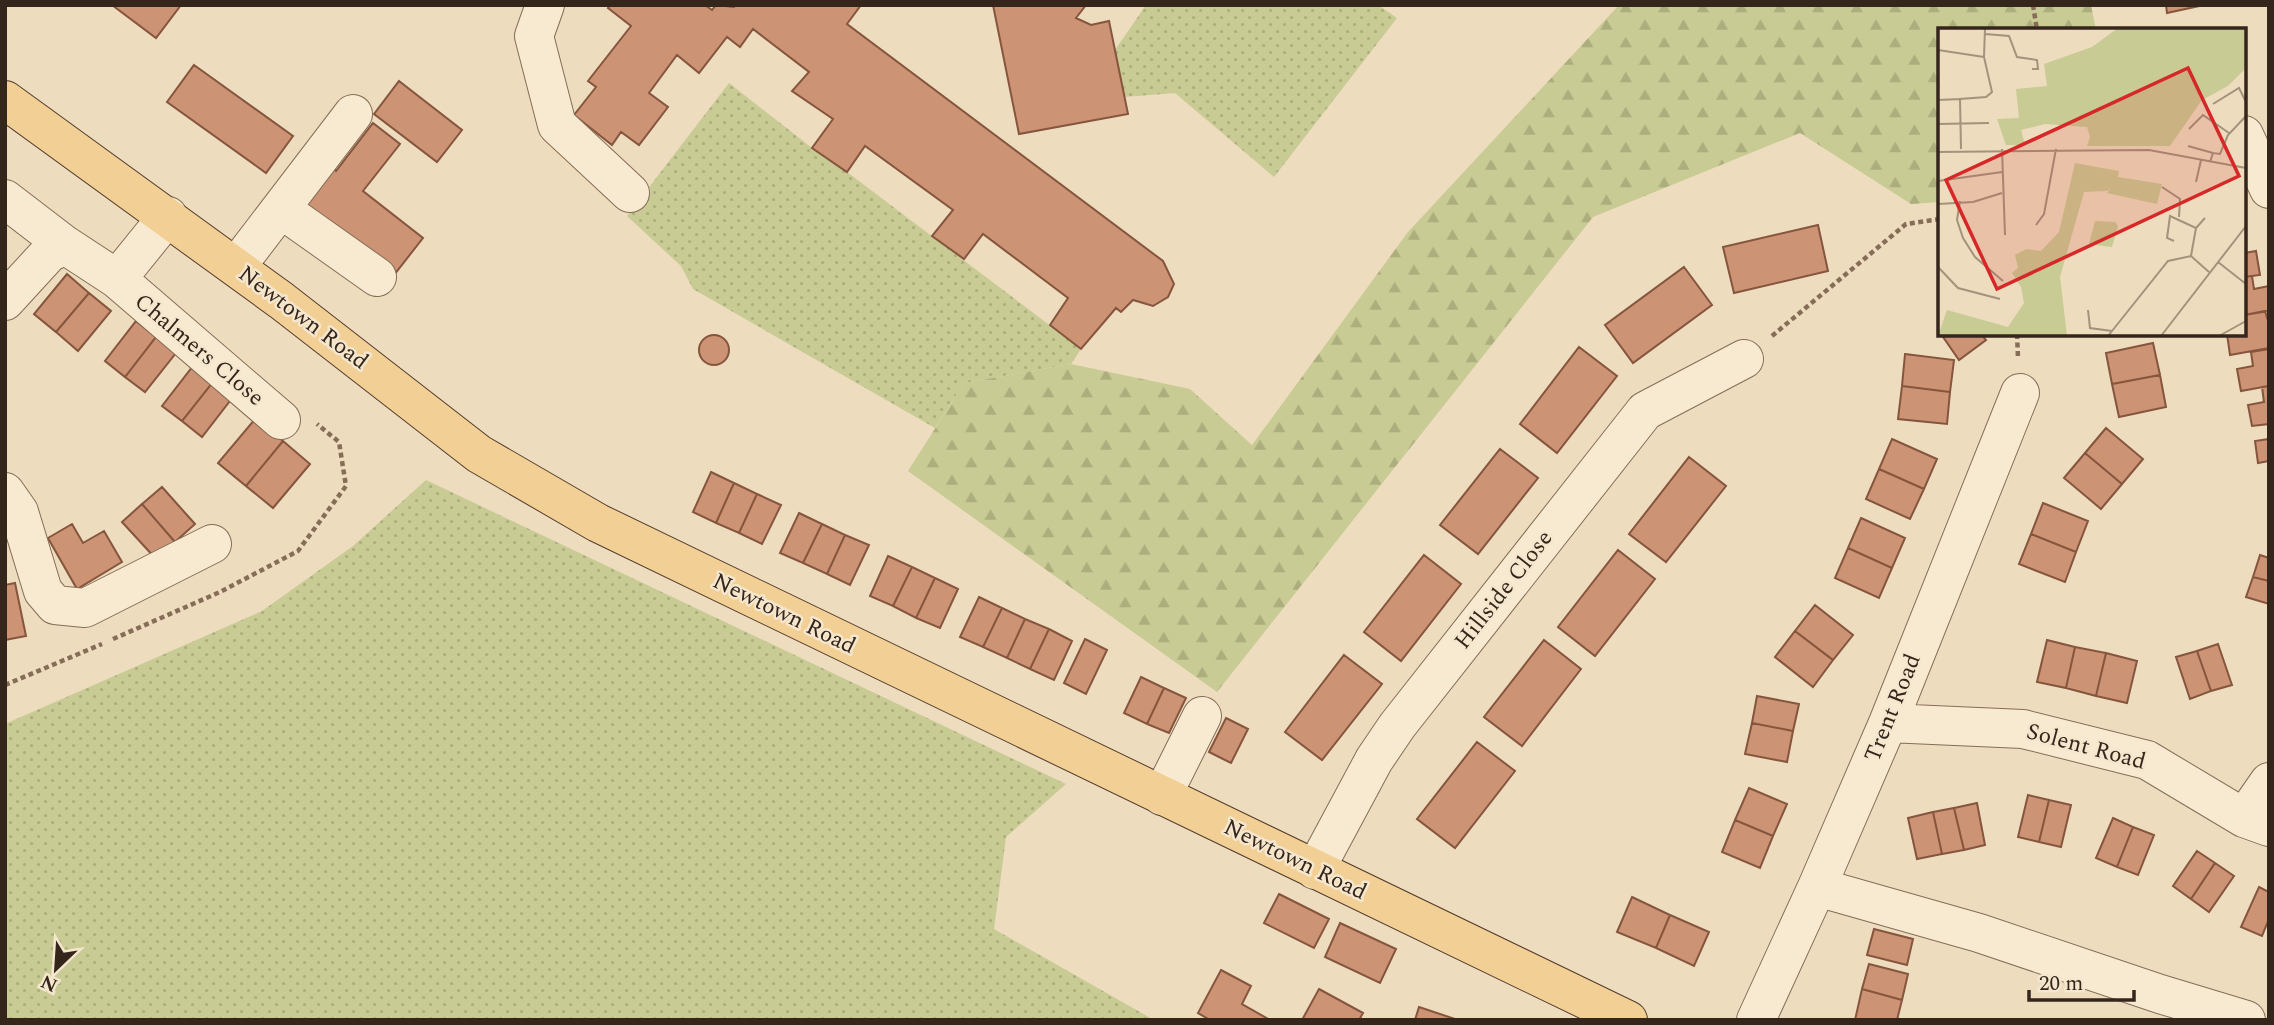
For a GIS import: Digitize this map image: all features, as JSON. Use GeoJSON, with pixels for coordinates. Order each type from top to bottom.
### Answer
{"type":"FeatureCollection","features":[{"type":"Feature","properties":{"kind":"main road","name":"Newtown Road"},"geometry":{"type":"LineString","coordinates":[[5,100],[236,267],[479,454],[597,523],[1628,1020]]}},
{"type":"Feature","properties":{"kind":"street"},"geometry":{"type":"LineString","coordinates":[[545,5],[534,36],[557,125],[630,193]]}},
{"type":"Feature","properties":{"kind":"street"},"geometry":{"type":"LineString","coordinates":[[236,267],[353,114]]}},
{"type":"Feature","properties":{"kind":"street"},"geometry":{"type":"LineString","coordinates":[[2246,139],[2269,189]]}},
{"type":"Feature","properties":{"kind":"street","name":"Chalmers Close"},"geometry":{"type":"LineString","coordinates":[[5,199],[65,246],[117,279],[294,417]]}},
{"type":"Feature","properties":{"kind":"street"},"geometry":{"type":"LineString","coordinates":[[281,209],[377,277]]}},
{"type":"Feature","properties":{"kind":"street","name":"Chalmers Close"},"geometry":{"type":"LineString","coordinates":[[117,279],[167,216]]}},
{"type":"Feature","properties":{"kind":"street"},"geometry":{"type":"LineString","coordinates":[[5,302],[49,253],[65,246]]}},
{"type":"Feature","properties":{"kind":"street","name":"Hillside Close"},"geometry":{"type":"LineString","coordinates":[[1315,870],[1374,760],[1398,726],[1645,411],[1744,359]]}},
{"type":"Feature","properties":{"kind":"street","name":"Trent Road"},"geometry":{"type":"LineString","coordinates":[[1756,1020],[1888,723],[2020,393]]}},
{"type":"Feature","properties":{"kind":"street"},"geometry":{"type":"LineString","coordinates":[[5,492],[19,512],[43,591],[55,605],[85,608],[212,544]]}},
{"type":"Feature","properties":{"kind":"street"},"geometry":{"type":"LineString","coordinates":[[1162,796],[1202,716]]}},
{"type":"Feature","properties":{"kind":"street","name":"Solent Road"},"geometry":{"type":"LineString","coordinates":[[1888,723],[2023,729],[2147,760],[2256,822]]}},
{"type":"Feature","properties":{"kind":"street"},"geometry":{"type":"LineString","coordinates":[[2256,822],[2269,782]]}},
{"type":"Feature","properties":{"kind":"street"},"geometry":{"type":"LineString","coordinates":[[1817,887],[1979,933],[2246,1020]]}},
{"type":"Feature","properties":{"kind":"path"},"geometry":{"type":"LineString","coordinates":[[2033,5],[2037,28]]}},
{"type":"Feature","properties":{"kind":"path"},"geometry":{"type":"LineString","coordinates":[[1744,359],[1906,224],[1938,219]]}},
{"type":"Feature","properties":{"kind":"path"},"geometry":{"type":"LineString","coordinates":[[5,685],[220,592],[298,551],[346,486],[339,442],[294,417]]}},
{"type":"Feature","properties":{"kind":"green space"},"geometry":{"type":"Polygon","coordinates":[[[1146,5],[1378,5],[1397,18],[1274,177],[1175,93],[1124,97],[1115,50],[1146,5]]]}},
{"type":"Feature","properties":{"kind":"green space"},"geometry":{"type":"Polygon","coordinates":[[[1619,5],[2091,5],[2096,28],[1938,28],[1938,202],[1911,204],[1800,133],[1593,217],[1217,692],[908,471],[964,383],[1071,364],[1190,389],[1252,445],[1408,232],[1619,5]]]}},
{"type":"Feature","properties":{"kind":"green space"},"geometry":{"type":"Polygon","coordinates":[[[729,83],[1081,349],[1071,364],[964,383],[935,428],[693,289],[681,266],[627,216],[729,83]]]}},
{"type":"Feature","properties":{"kind":"green space"},"geometry":{"type":"Polygon","coordinates":[[[426,480],[1066,784],[1006,837],[994,929],[1154,1020],[5,1020],[5,724],[262,611],[353,546],[426,480]]]}},
{"type":"Feature","properties":{"kind":"building"},"geometry":{"type":"Polygon","coordinates":[[[112,5],[181,5],[156,38],[112,5]]]}},
{"type":"Feature","properties":{"kind":"building"},"geometry":{"type":"Polygon","coordinates":[[[610,5],[705,5],[712,10],[716,5],[861,5],[847,24],[1163,261],[1174,284],[1168,297],[1153,306],[1133,300],[1121,312],[1116,308],[1081,349],[1050,325],[1068,298],[983,234],[964,259],[932,236],[953,210],[865,146],[847,172],[812,148],[833,119],[792,91],[809,72],[753,29],[740,47],[727,37],[699,73],[677,55],[649,93],[668,107],[639,145],[621,132],[612,145],[574,115],[596,87],[588,81],[631,26],[608,8],[610,5]]]}},
{"type":"Feature","properties":{"kind":"building"},"geometry":{"type":"Polygon","coordinates":[[[993,5],[1086,5],[1076,18],[1091,25],[1109,21],[1128,114],[1019,134],[993,5]]]}},
{"type":"Feature","properties":{"kind":"building"},"geometry":{"type":"Polygon","coordinates":[[[2166,5],[2204,5],[2167,13],[2166,5]]]}},
{"type":"Feature","properties":{"kind":"building"},"geometry":{"type":"Polygon","coordinates":[[[194,65],[293,136],[266,173],[167,102],[194,65]]]}},
{"type":"Feature","properties":{"kind":"building"},"geometry":{"type":"Polygon","coordinates":[[[399,81],[462,130],[437,162],[374,114],[399,81]]]}},
{"type":"Feature","properties":{"kind":"building"},"geometry":{"type":"Polygon","coordinates":[[[373,123],[400,144],[363,191],[423,238],[394,275],[301,202],[330,165],[336,171],[373,123]]]}},
{"type":"Feature","properties":{"kind":"building"},"geometry":{"type":"Polygon","coordinates":[[[1818,225],[1828,271],[1734,293],[1723,247],[1818,225]]]}},
{"type":"Feature","properties":{"kind":"building"},"geometry":{"type":"Polygon","coordinates":[[[2256,251],[2260,275],[2246,277],[2246,253],[2256,251]]]}},
{"type":"Feature","properties":{"kind":"building"},"geometry":{"type":"Polygon","coordinates":[[[1684,267],[1712,305],[1633,363],[1605,325],[1684,267]]]}},
{"type":"Feature","properties":{"kind":"building"},"geometry":{"type":"Polygon","coordinates":[[[67,274],[89,293],[56,332],[34,314],[67,274]]]}},
{"type":"Feature","properties":{"kind":"building"},"geometry":{"type":"Polygon","coordinates":[[[2252,276],[2254,289],[2269,286],[2269,311],[2246,315],[2246,277],[2252,276]]]}},
{"type":"Feature","properties":{"kind":"building"},"geometry":{"type":"Polygon","coordinates":[[[89,293],[111,311],[78,351],[56,332],[89,293]]]}},
{"type":"Feature","properties":{"kind":"building"},"geometry":{"type":"Polygon","coordinates":[[[2265,311],[2269,324],[2269,348],[2230,355],[2227,336],[2246,336],[2246,315],[2265,311]]]}},
{"type":"Feature","properties":{"kind":"building"},"geometry":{"type":"Polygon","coordinates":[[[136,321],[156,337],[125,377],[105,361],[136,321]]]}},
{"type":"Feature","properties":{"kind":"building"},"geometry":{"type":"Polygon","coordinates":[[[714,335],[725,339],[729,350],[725,361],[714,365],[703,361],[699,350],[703,339],[714,335]]]}},
{"type":"Feature","properties":{"kind":"building"},"geometry":{"type":"Polygon","coordinates":[[[1942,336],[1983,336],[1986,340],[1959,360],[1942,336]]]}},
{"type":"Feature","properties":{"kind":"building"},"geometry":{"type":"Polygon","coordinates":[[[156,337],[176,353],[145,392],[125,377],[156,337]]]}},
{"type":"Feature","properties":{"kind":"building"},"geometry":{"type":"Polygon","coordinates":[[[2153,343],[2160,375],[2112,384],[2106,353],[2153,343]]]}},
{"type":"Feature","properties":{"kind":"building"},"geometry":{"type":"Polygon","coordinates":[[[1579,347],[1617,376],[1557,453],[1520,424],[1579,347]]]}},
{"type":"Feature","properties":{"kind":"building"},"geometry":{"type":"Polygon","coordinates":[[[2269,349],[2269,386],[2241,391],[2237,369],[2253,366],[2251,352],[2269,349]]]}},
{"type":"Feature","properties":{"kind":"building"},"geometry":{"type":"Polygon","coordinates":[[[1905,354],[1954,360],[1950,392],[1902,386],[1905,354]]]}},
{"type":"Feature","properties":{"kind":"building"},"geometry":{"type":"Polygon","coordinates":[[[193,366],[213,382],[182,421],[162,406],[193,366]]]}},
{"type":"Feature","properties":{"kind":"building"},"geometry":{"type":"Polygon","coordinates":[[[2160,375],[2166,407],[2119,417],[2112,384],[2160,375]]]}},
{"type":"Feature","properties":{"kind":"building"},"geometry":{"type":"Polygon","coordinates":[[[213,382],[233,397],[202,437],[182,421],[213,382]]]}},
{"type":"Feature","properties":{"kind":"building"},"geometry":{"type":"Polygon","coordinates":[[[1902,386],[1950,392],[1947,424],[1898,419],[1902,386]]]}},
{"type":"Feature","properties":{"kind":"building"},"geometry":{"type":"Polygon","coordinates":[[[2269,386],[2269,424],[2252,426],[2248,405],[2264,402],[2262,387],[2269,386]]]}},
{"type":"Feature","properties":{"kind":"building"},"geometry":{"type":"Polygon","coordinates":[[[256,418],[283,441],[246,486],[218,463],[256,418]]]}},
{"type":"Feature","properties":{"kind":"building"},"geometry":{"type":"Polygon","coordinates":[[[2106,428],[2143,459],[2122,484],[2085,453],[2106,428]]]}},
{"type":"Feature","properties":{"kind":"building"},"geometry":{"type":"Polygon","coordinates":[[[1892,439],[1937,459],[1924,489],[1879,469],[1892,439]]]}},
{"type":"Feature","properties":{"kind":"building"},"geometry":{"type":"Polygon","coordinates":[[[2269,439],[2269,461],[2258,463],[2255,441],[2269,439]]]}},
{"type":"Feature","properties":{"kind":"building"},"geometry":{"type":"Polygon","coordinates":[[[283,441],[310,464],[273,508],[246,486],[283,441]]]}},
{"type":"Feature","properties":{"kind":"building"},"geometry":{"type":"Polygon","coordinates":[[[1500,449],[1538,478],[1478,554],[1440,525],[1500,449]]]}},
{"type":"Feature","properties":{"kind":"building"},"geometry":{"type":"Polygon","coordinates":[[[2085,453],[2122,484],[2101,509],[2064,478],[2085,453]]]}},
{"type":"Feature","properties":{"kind":"building"},"geometry":{"type":"Polygon","coordinates":[[[1689,457],[1726,486],[1666,562],[1629,534],[1689,457]]]}},
{"type":"Feature","properties":{"kind":"building"},"geometry":{"type":"Polygon","coordinates":[[[1879,469],[1924,489],[1910,519],[1866,499],[1879,469]]]}},
{"type":"Feature","properties":{"kind":"building"},"geometry":{"type":"Polygon","coordinates":[[[711,472],[734,483],[716,523],[693,512],[711,472]]]}},
{"type":"Feature","properties":{"kind":"building"},"geometry":{"type":"Polygon","coordinates":[[[734,483],[757,494],[739,533],[716,523],[734,483]]]}},
{"type":"Feature","properties":{"kind":"building"},"geometry":{"type":"Polygon","coordinates":[[[162,487],[195,524],[175,542],[142,504],[162,487]]]}},
{"type":"Feature","properties":{"kind":"building"},"geometry":{"type":"Polygon","coordinates":[[[757,494],[781,505],[762,544],[739,533],[757,494]]]}},
{"type":"Feature","properties":{"kind":"building"},"geometry":{"type":"Polygon","coordinates":[[[2043,503],[2088,521],[2076,552],[2031,534],[2043,503]]]}},
{"type":"Feature","properties":{"kind":"building"},"geometry":{"type":"Polygon","coordinates":[[[142,504],[175,542],[156,559],[122,522],[142,504]]]}},
{"type":"Feature","properties":{"kind":"building"},"geometry":{"type":"Polygon","coordinates":[[[799,513],[822,524],[803,563],[780,553],[799,513]]]}},
{"type":"Feature","properties":{"kind":"building"},"geometry":{"type":"Polygon","coordinates":[[[1861,518],[1905,538],[1892,568],[1848,548],[1861,518]]]}},
{"type":"Feature","properties":{"kind":"building"},"geometry":{"type":"Polygon","coordinates":[[[72,524],[83,543],[104,531],[122,562],[77,589],[48,538],[72,524]]]}},
{"type":"Feature","properties":{"kind":"building"},"geometry":{"type":"Polygon","coordinates":[[[822,524],[845,535],[827,574],[803,563],[822,524]]]}},
{"type":"Feature","properties":{"kind":"building"},"geometry":{"type":"Polygon","coordinates":[[[2031,534],[2076,552],[2065,582],[2019,564],[2031,534]]]}},
{"type":"Feature","properties":{"kind":"building"},"geometry":{"type":"Polygon","coordinates":[[[845,535],[869,545],[850,585],[827,574],[845,535]]]}},
{"type":"Feature","properties":{"kind":"building"},"geometry":{"type":"Polygon","coordinates":[[[1848,548],[1892,568],[1879,598],[1835,578],[1848,548]]]}},
{"type":"Feature","properties":{"kind":"building"},"geometry":{"type":"Polygon","coordinates":[[[1618,550],[1655,579],[1595,656],[1558,627],[1618,550]]]}},
{"type":"Feature","properties":{"kind":"building"},"geometry":{"type":"Polygon","coordinates":[[[1424,555],[1461,584],[1401,661],[1364,632],[1424,555]]]}},
{"type":"Feature","properties":{"kind":"building"},"geometry":{"type":"Polygon","coordinates":[[[2260,555],[2269,558],[2269,581],[2253,577],[2260,555]]]}},
{"type":"Feature","properties":{"kind":"building"},"geometry":{"type":"Polygon","coordinates":[[[888,556],[912,567],[893,606],[870,596],[888,556]]]}},
{"type":"Feature","properties":{"kind":"building"},"geometry":{"type":"Polygon","coordinates":[[[912,567],[935,578],[916,618],[893,606],[912,567]]]}},
{"type":"Feature","properties":{"kind":"building"},"geometry":{"type":"Polygon","coordinates":[[[2253,577],[2269,581],[2269,604],[2246,597],[2253,577]]]}},
{"type":"Feature","properties":{"kind":"building"},"geometry":{"type":"Polygon","coordinates":[[[935,578],[958,589],[940,628],[916,618],[935,578]]]}},
{"type":"Feature","properties":{"kind":"building"},"geometry":{"type":"Polygon","coordinates":[[[15,583],[26,636],[5,640],[5,585],[15,583]]]}},
{"type":"Feature","properties":{"kind":"building"},"geometry":{"type":"Polygon","coordinates":[[[979,597],[1002,608],[983,647],[960,637],[979,597]]]}},
{"type":"Feature","properties":{"kind":"building"},"geometry":{"type":"Polygon","coordinates":[[[1815,605],[1853,635],[1833,660],[1795,631],[1815,605]]]}},
{"type":"Feature","properties":{"kind":"building"},"geometry":{"type":"Polygon","coordinates":[[[1002,608],[1025,619],[1007,658],[983,647],[1002,608]]]}},
{"type":"Feature","properties":{"kind":"building"},"geometry":{"type":"Polygon","coordinates":[[[1025,619],[1049,629],[1030,669],[1007,658],[1025,619]]]}},
{"type":"Feature","properties":{"kind":"building"},"geometry":{"type":"Polygon","coordinates":[[[1049,629],[1072,641],[1054,680],[1030,669],[1049,629]]]}},
{"type":"Feature","properties":{"kind":"building"},"geometry":{"type":"Polygon","coordinates":[[[1795,631],[1833,660],[1813,687],[1775,657],[1795,631]]]}},
{"type":"Feature","properties":{"kind":"building"},"geometry":{"type":"Polygon","coordinates":[[[1085,639],[1107,650],[1086,694],[1064,683],[1085,639]]]}},
{"type":"Feature","properties":{"kind":"building"},"geometry":{"type":"Polygon","coordinates":[[[1544,640],[1581,669],[1522,746],[1484,717],[1544,640]]]}},
{"type":"Feature","properties":{"kind":"building"},"geometry":{"type":"Polygon","coordinates":[[[2047,640],[2075,647],[2066,688],[2037,682],[2047,640]]]}},
{"type":"Feature","properties":{"kind":"building"},"geometry":{"type":"Polygon","coordinates":[[[2218,644],[2232,685],[2211,691],[2197,651],[2218,644]]]}},
{"type":"Feature","properties":{"kind":"building"},"geometry":{"type":"Polygon","coordinates":[[[2075,647],[2106,653],[2096,696],[2066,688],[2075,647]]]}},
{"type":"Feature","properties":{"kind":"building"},"geometry":{"type":"Polygon","coordinates":[[[2197,651],[2211,691],[2190,699],[2176,657],[2197,651]]]}},
{"type":"Feature","properties":{"kind":"building"},"geometry":{"type":"Polygon","coordinates":[[[2106,653],[2137,661],[2127,703],[2096,696],[2106,653]]]}},
{"type":"Feature","properties":{"kind":"building"},"geometry":{"type":"Polygon","coordinates":[[[1344,655],[1382,684],[1322,760],[1285,732],[1344,655]]]}},
{"type":"Feature","properties":{"kind":"building"},"geometry":{"type":"Polygon","coordinates":[[[1141,677],[1164,688],[1147,724],[1124,713],[1141,677]]]}},
{"type":"Feature","properties":{"kind":"building"},"geometry":{"type":"Polygon","coordinates":[[[1164,688],[1186,698],[1169,733],[1147,724],[1164,688]]]}},
{"type":"Feature","properties":{"kind":"building"},"geometry":{"type":"Polygon","coordinates":[[[1757,696],[1799,704],[1793,731],[1752,723],[1757,696]]]}},
{"type":"Feature","properties":{"kind":"building"},"geometry":{"type":"Polygon","coordinates":[[[1226,718],[1248,729],[1231,763],[1209,752],[1226,718]]]}},
{"type":"Feature","properties":{"kind":"building"},"geometry":{"type":"Polygon","coordinates":[[[1752,723],[1793,731],[1787,762],[1745,754],[1752,723]]]}},
{"type":"Feature","properties":{"kind":"building"},"geometry":{"type":"Polygon","coordinates":[[[1477,742],[1515,771],[1455,848],[1417,819],[1477,742]]]}},
{"type":"Feature","properties":{"kind":"building"},"geometry":{"type":"Polygon","coordinates":[[[1749,788],[1787,804],[1773,836],[1735,820],[1749,788]]]}},
{"type":"Feature","properties":{"kind":"building"},"geometry":{"type":"Polygon","coordinates":[[[2028,795],[2049,800],[2039,842],[2018,837],[2028,795]]]}},
{"type":"Feature","properties":{"kind":"building"},"geometry":{"type":"Polygon","coordinates":[[[2049,800],[2071,805],[2061,847],[2039,842],[2049,800]]]}},
{"type":"Feature","properties":{"kind":"building"},"geometry":{"type":"Polygon","coordinates":[[[1977,803],[1985,845],[1964,850],[1954,808],[1977,803]]]}},
{"type":"Feature","properties":{"kind":"building"},"geometry":{"type":"Polygon","coordinates":[[[1954,808],[1964,850],[1942,854],[1933,812],[1954,808]]]}},
{"type":"Feature","properties":{"kind":"building"},"geometry":{"type":"Polygon","coordinates":[[[1933,812],[1942,854],[1917,859],[1908,818],[1933,812]]]}},
{"type":"Feature","properties":{"kind":"building"},"geometry":{"type":"Polygon","coordinates":[[[2113,818],[2133,827],[2117,867],[2096,858],[2113,818]]]}},
{"type":"Feature","properties":{"kind":"building"},"geometry":{"type":"Polygon","coordinates":[[[1735,820],[1773,836],[1760,868],[1722,852],[1735,820]]]}},
{"type":"Feature","properties":{"kind":"building"},"geometry":{"type":"Polygon","coordinates":[[[2133,827],[2154,835],[2138,875],[2117,867],[2133,827]]]}},
{"type":"Feature","properties":{"kind":"building"},"geometry":{"type":"Polygon","coordinates":[[[2197,851],[2215,863],[2191,899],[2173,886],[2197,851]]]}},
{"type":"Feature","properties":{"kind":"building"},"geometry":{"type":"Polygon","coordinates":[[[2215,863],[2234,876],[2209,912],[2191,899],[2215,863]]]}},
{"type":"Feature","properties":{"kind":"building"},"geometry":{"type":"Polygon","coordinates":[[[2259,887],[2269,892],[2269,919],[2262,936],[2241,927],[2259,887]]]}},
{"type":"Feature","properties":{"kind":"building"},"geometry":{"type":"Polygon","coordinates":[[[1279,894],[1329,919],[1314,948],[1264,923],[1279,894]]]}},
{"type":"Feature","properties":{"kind":"building"},"geometry":{"type":"Polygon","coordinates":[[[1632,897],[1670,915],[1656,948],[1617,932],[1632,897]]]}},
{"type":"Feature","properties":{"kind":"building"},"geometry":{"type":"Polygon","coordinates":[[[1670,915],[1709,932],[1694,966],[1656,948],[1670,915]]]}},
{"type":"Feature","properties":{"kind":"building"},"geometry":{"type":"Polygon","coordinates":[[[1340,923],[1396,949],[1380,983],[1325,957],[1340,923]]]}},
{"type":"Feature","properties":{"kind":"building"},"geometry":{"type":"Polygon","coordinates":[[[1874,929],[1913,939],[1907,965],[1867,955],[1874,929]]]}},
{"type":"Feature","properties":{"kind":"building"},"geometry":{"type":"Polygon","coordinates":[[[1869,964],[1908,974],[1902,1000],[1862,989],[1869,964]]]}},
{"type":"Feature","properties":{"kind":"building"},"geometry":{"type":"Polygon","coordinates":[[[1221,970],[1251,986],[1242,1004],[1270,1020],[1210,1020],[1198,1013],[1221,970]]]}},
{"type":"Feature","properties":{"kind":"building"},"geometry":{"type":"Polygon","coordinates":[[[1319,989],[1363,1013],[1359,1020],[1302,1020],[1319,989]]]}},
{"type":"Feature","properties":{"kind":"building"},"geometry":{"type":"Polygon","coordinates":[[[1862,989],[1902,1000],[1897,1020],[1855,1020],[1862,989]]]}},
{"type":"Feature","properties":{"kind":"building"},"geometry":{"type":"Polygon","coordinates":[[[1419,1007],[1458,1020],[1415,1020],[1419,1007]]]}}]}
